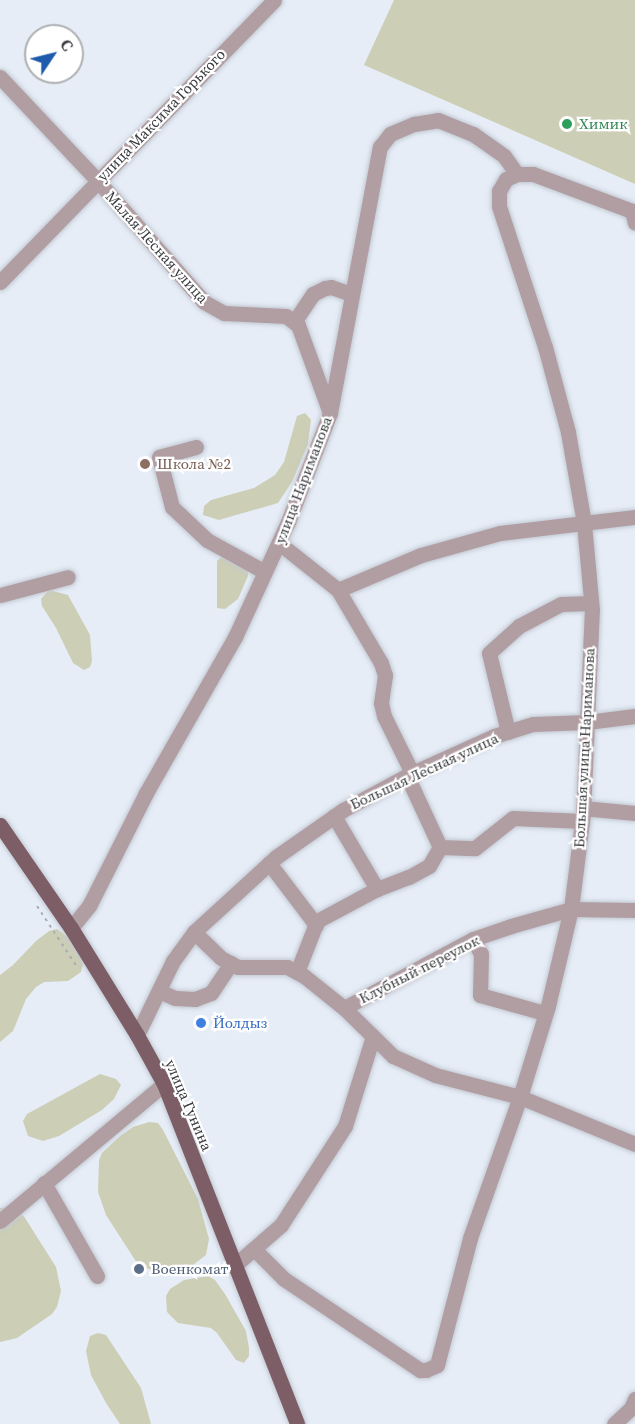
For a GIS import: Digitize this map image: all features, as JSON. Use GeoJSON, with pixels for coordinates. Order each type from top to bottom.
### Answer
{"type":"FeatureCollection","features":[{"type":"Feature","properties":{"kind":"main road","name":"улица Гунина"},"geometry":{"type":"LineString","coordinates":[[0,825],[71,928],[137,1035],[164,1084],[297,1424]]}},
{"type":"Feature","properties":{"kind":"street","name":"улица Максима Горького"},"geometry":{"type":"LineString","coordinates":[[0,282],[274,0]]}},
{"type":"Feature","properties":{"kind":"street","name":"Малая Лесная улица"},"geometry":{"type":"LineString","coordinates":[[0,77],[97,180],[204,302],[224,313],[279,315],[294,322]]}},
{"type":"Feature","properties":{"kind":"street","name":"улица Нариманова"},"geometry":{"type":"LineString","coordinates":[[71,928],[89,906],[146,793],[235,637],[279,543],[330,413],[381,147],[390,134],[414,124],[438,120],[473,134],[504,156],[512,177]]}},
{"type":"Feature","properties":{"kind":"street"},"geometry":{"type":"LineString","coordinates":[[512,177],[533,174],[632,211],[635,223]]}},
{"type":"Feature","properties":{"kind":"street","name":"Большая улица Нариманова"},"geometry":{"type":"LineString","coordinates":[[254,1249],[284,1279],[420,1370],[437,1365],[470,1239],[520,1097],[545,1013],[570,909],[583,815],[591,603],[584,523],[567,426],[499,206],[499,191],[512,177]]}},
{"type":"Feature","properties":{"kind":"street"},"geometry":{"type":"LineString","coordinates":[[330,413],[301,332],[294,322],[313,294],[325,288],[331,287],[351,294]]}},
{"type":"Feature","properties":{"kind":"street"},"geometry":{"type":"LineString","coordinates":[[196,447],[159,457],[172,507],[207,540],[265,572]]}},
{"type":"Feature","properties":{"kind":"street"},"geometry":{"type":"LineString","coordinates":[[338,590],[421,555],[501,533],[635,517]]}},
{"type":"Feature","properties":{"kind":"street"},"geometry":{"type":"LineString","coordinates":[[279,543],[338,590],[381,663],[385,675],[381,703],[384,716],[440,847]]}},
{"type":"Feature","properties":{"kind":"street"},"geometry":{"type":"LineString","coordinates":[[0,595],[68,577]]}},
{"type":"Feature","properties":{"kind":"street"},"geometry":{"type":"LineString","coordinates":[[508,732],[489,653],[519,626],[561,604],[591,603]]}},
{"type":"Feature","properties":{"kind":"street","name":"Большая Лесная улица"},"geometry":{"type":"LineString","coordinates":[[137,1035],[173,961],[194,932],[269,862],[334,816],[410,775],[508,732],[533,724],[586,722],[635,716]]}},
{"type":"Feature","properties":{"kind":"street"},"geometry":{"type":"LineString","coordinates":[[440,847],[475,848],[513,818],[635,813]]}},
{"type":"Feature","properties":{"kind":"street"},"geometry":{"type":"LineString","coordinates":[[334,816],[377,889]]}},
{"type":"Feature","properties":{"kind":"street"},"geometry":{"type":"LineString","coordinates":[[297,972],[317,921],[377,889],[410,877],[429,866],[440,847]]}},
{"type":"Feature","properties":{"kind":"street"},"geometry":{"type":"LineString","coordinates":[[269,862],[316,924]]}},
{"type":"Feature","properties":{"kind":"street","name":"Клубный переулок"},"geometry":{"type":"LineString","coordinates":[[344,1008],[473,939],[570,909],[635,910]]}},
{"type":"Feature","properties":{"kind":"street"},"geometry":{"type":"LineString","coordinates":[[194,932],[221,958],[238,967],[287,967],[297,972],[344,1008],[393,1056],[435,1075],[520,1097],[635,1144]]}},
{"type":"Feature","properties":{"kind":"street"},"geometry":{"type":"LineString","coordinates":[[473,939],[481,954],[480,995],[545,1013]]}},
{"type":"Feature","properties":{"kind":"street"},"geometry":{"type":"LineString","coordinates":[[159,991],[175,998],[195,999],[211,993],[231,963]]}},
{"type":"Feature","properties":{"kind":"street"},"geometry":{"type":"LineString","coordinates":[[235,1265],[281,1225],[345,1126],[373,1036]]}},
{"type":"Feature","properties":{"kind":"street"},"geometry":{"type":"LineString","coordinates":[[0,1221],[164,1084]]}},
{"type":"Feature","properties":{"kind":"street"},"geometry":{"type":"LineString","coordinates":[[44,1183],[97,1276]]}},
{"type":"Feature","properties":{"kind":"street"},"geometry":{"type":"LineString","coordinates":[[614,1424],[631,1408],[635,1399]]}},
{"type":"Feature","properties":{"kind":"green space","name":"Химик"},"geometry":{"type":"Polygon","coordinates":[[[394,0],[635,0],[635,184],[364,65],[394,0]]]}},
{"type":"Feature","properties":{"kind":"green space"},"geometry":{"type":"Polygon","coordinates":[[[305,413],[311,420],[308,444],[292,482],[278,503],[219,520],[203,515],[204,506],[211,500],[254,488],[275,475],[284,462],[297,416],[305,413]]]}},
{"type":"Feature","properties":{"kind":"green space"},"geometry":{"type":"Polygon","coordinates":[[[229,550],[248,561],[248,576],[238,599],[225,609],[217,608],[217,561],[229,550]]]}},
{"type":"Feature","properties":{"kind":"green space"},"geometry":{"type":"Polygon","coordinates":[[[49,590],[68,595],[90,635],[92,661],[90,667],[84,670],[73,663],[42,606],[41,599],[49,590]]]}},
{"type":"Feature","properties":{"kind":"green space"},"geometry":{"type":"Polygon","coordinates":[[[57,929],[70,939],[81,956],[83,964],[81,972],[68,981],[44,982],[36,987],[26,999],[13,1031],[0,1042],[0,975],[36,941],[49,931],[57,929]]]}},
{"type":"Feature","properties":{"kind":"green space"},"geometry":{"type":"Polygon","coordinates":[[[100,1074],[116,1079],[121,1085],[114,1099],[102,1110],[59,1136],[43,1141],[28,1136],[23,1121],[27,1114],[100,1074]]]}},
{"type":"Feature","properties":{"kind":"green space"},"geometry":{"type":"Polygon","coordinates":[[[149,1122],[158,1123],[163,1130],[198,1199],[209,1239],[206,1255],[193,1265],[160,1271],[144,1268],[137,1263],[106,1215],[98,1192],[99,1160],[102,1153],[133,1127],[149,1122]]]}},
{"type":"Feature","properties":{"kind":"green space"},"geometry":{"type":"Polygon","coordinates":[[[10,1207],[18,1210],[25,1218],[56,1267],[61,1291],[57,1307],[52,1314],[17,1338],[0,1342],[0,1208],[10,1207]]]}},
{"type":"Feature","properties":{"kind":"green space"},"geometry":{"type":"Polygon","coordinates":[[[208,1276],[215,1280],[225,1294],[246,1331],[249,1356],[244,1363],[236,1360],[211,1328],[178,1323],[167,1312],[166,1296],[170,1289],[184,1280],[208,1276]]]}},
{"type":"Feature","properties":{"kind":"green space"},"geometry":{"type":"Polygon","coordinates":[[[98,1333],[106,1335],[141,1388],[151,1424],[120,1424],[106,1403],[91,1375],[86,1351],[90,1336],[98,1333]]]}},
{"type":"Feature","properties":{"kind":"place","name":"Химик"},"geometry":{"type":"Point","coordinates":[567,124]}},
{"type":"Feature","properties":{"kind":"place","name":"Школа №2"},"geometry":{"type":"Point","coordinates":[145,464]}},
{"type":"Feature","properties":{"kind":"place","name":"Йолдыз"},"geometry":{"type":"Point","coordinates":[201,1023]}},
{"type":"Feature","properties":{"kind":"place","name":"Военкомат"},"geometry":{"type":"Point","coordinates":[139,1269]}}]}
